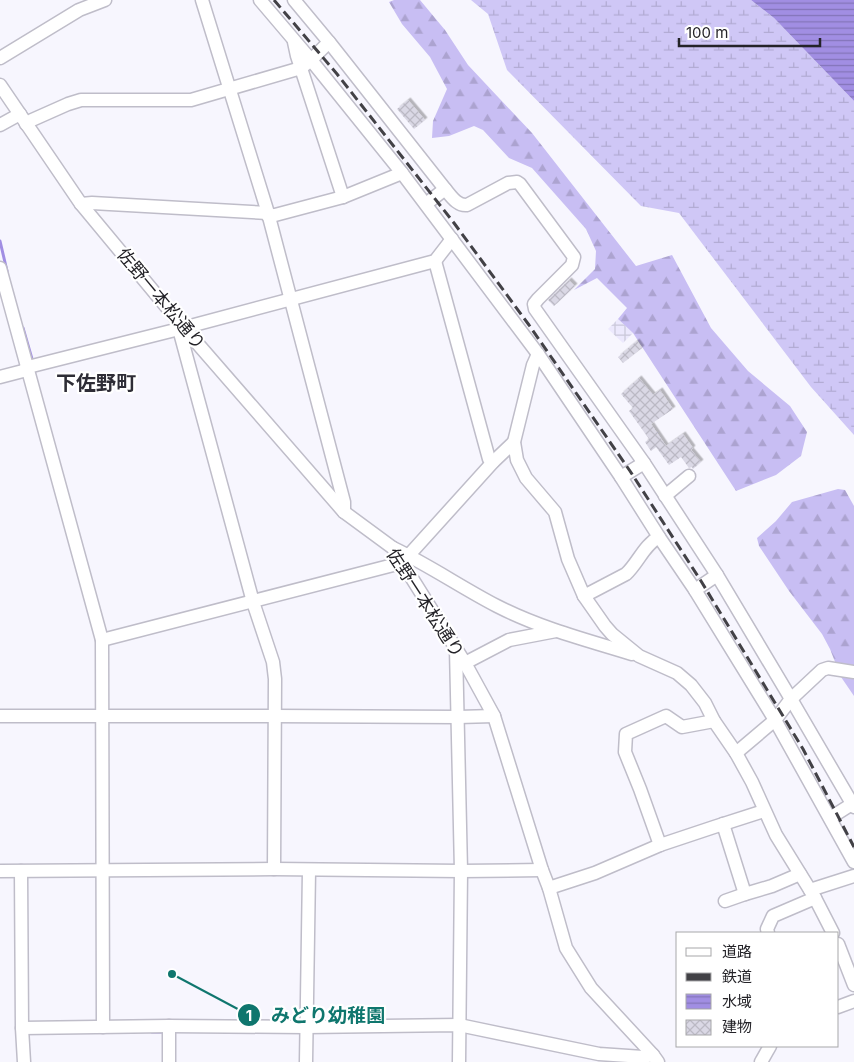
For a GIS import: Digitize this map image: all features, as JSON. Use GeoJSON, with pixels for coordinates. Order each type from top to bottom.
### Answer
{"type":"FeatureCollection","features":[{"type":"Feature","properties":{"kind":"street"},"geometry":{"type":"LineString","coordinates":[[0,58],[79,10],[105,0]]}},
{"type":"Feature","properties":{"kind":"street"},"geometry":{"type":"LineString","coordinates":[[202,0],[268,215],[344,502],[344,512]]}},
{"type":"Feature","properties":{"kind":"street"},"geometry":{"type":"LineString","coordinates":[[260,0],[294,40],[306,64],[343,196]]}},
{"type":"Feature","properties":{"kind":"street"},"geometry":{"type":"LineString","coordinates":[[294,0],[330,42],[445,189],[459,204],[467,205],[508,183],[517,182],[574,258],[572,265],[534,304],[535,309],[644,464],[717,575],[853,805],[830,818]]}},
{"type":"Feature","properties":{"kind":"street"},"geometry":{"type":"LineString","coordinates":[[0,126],[23,119],[32,120],[81,100],[185,101],[230,89],[306,64],[330,42]]}},
{"type":"Feature","properties":{"kind":"street"},"geometry":{"type":"LineString","coordinates":[[306,64],[402,173],[538,354],[695,590],[775,720],[854,862]]}},
{"type":"Feature","properties":{"kind":"street","name":"佐野一本松通り"},"geometry":{"type":"LineString","coordinates":[[0,85],[81,204],[181,329],[344,512],[405,559],[494,716],[549,888],[566,948],[591,988],[656,1058]]}},
{"type":"Feature","properties":{"kind":"street"},"geometry":{"type":"LineString","coordinates":[[81,204],[92,203],[274,215],[343,196],[402,173]]}},
{"type":"Feature","properties":{"kind":"street"},"geometry":{"type":"LineString","coordinates":[[426,204],[445,189]]}},
{"type":"Feature","properties":{"kind":"street"},"geometry":{"type":"LineString","coordinates":[[0,377],[23,371],[28,367],[181,329],[435,261],[452,238]]}},
{"type":"Feature","properties":{"kind":"street"},"geometry":{"type":"LineString","coordinates":[[435,261],[489,459],[493,462]]}},
{"type":"Feature","properties":{"kind":"street"},"geometry":{"type":"LineString","coordinates":[[0,268],[102,640],[103,1027]]}},
{"type":"Feature","properties":{"kind":"street"},"geometry":{"type":"LineString","coordinates":[[181,329],[253,602],[273,662],[275,679],[274,869]]}},
{"type":"Feature","properties":{"kind":"street"},"geometry":{"type":"LineString","coordinates":[[538,354],[532,365],[514,442],[517,460],[526,478],[555,512],[568,558],[584,596],[612,634],[639,656]]}},
{"type":"Feature","properties":{"kind":"street"},"geometry":{"type":"LineString","coordinates":[[102,640],[253,602],[405,559],[493,462],[514,442]]}},
{"type":"Feature","properties":{"kind":"street"},"geometry":{"type":"LineString","coordinates":[[621,477],[644,464]]}},
{"type":"Feature","properties":{"kind":"street"},"geometry":{"type":"LineString","coordinates":[[665,496],[689,476]]}},
{"type":"Feature","properties":{"kind":"street"},"geometry":{"type":"LineString","coordinates":[[584,596],[626,574],[658,537]]}},
{"type":"Feature","properties":{"kind":"street"},"geometry":{"type":"LineString","coordinates":[[405,559],[518,616],[556,631],[639,656],[676,673],[691,685],[705,703],[714,721],[736,753],[752,782],[776,835],[832,932]]}},
{"type":"Feature","properties":{"kind":"street"},"geometry":{"type":"LineString","coordinates":[[695,590],[717,575]]}},
{"type":"Feature","properties":{"kind":"street"},"geometry":{"type":"LineString","coordinates":[[465,663],[509,640],[556,631]]}},
{"type":"Feature","properties":{"kind":"street"},"geometry":{"type":"LineString","coordinates":[[456,649],[461,872],[460,1062]]}},
{"type":"Feature","properties":{"kind":"street"},"geometry":{"type":"LineString","coordinates":[[736,753],[775,720],[791,699],[822,670],[828,668],[854,672]]}},
{"type":"Feature","properties":{"kind":"street"},"geometry":{"type":"LineString","coordinates":[[0,716],[494,716]]}},
{"type":"Feature","properties":{"kind":"street"},"geometry":{"type":"LineString","coordinates":[[660,845],[640,789],[624,752],[626,734],[666,716],[682,727],[714,721]]}},
{"type":"Feature","properties":{"kind":"street"},"geometry":{"type":"LineString","coordinates":[[549,888],[595,872],[660,845],[764,811]]}},
{"type":"Feature","properties":{"kind":"street"},"geometry":{"type":"LineString","coordinates":[[723,824],[745,894]]}},
{"type":"Feature","properties":{"kind":"street"},"geometry":{"type":"LineString","coordinates":[[0,871],[274,869],[461,872],[542,870]]}},
{"type":"Feature","properties":{"kind":"street"},"geometry":{"type":"LineString","coordinates":[[306,1062],[309,870]]}},
{"type":"Feature","properties":{"kind":"street"},"geometry":{"type":"LineString","coordinates":[[21,871],[24,1062]]}},
{"type":"Feature","properties":{"kind":"street"},"geometry":{"type":"LineString","coordinates":[[725,901],[772,886],[800,874]]}},
{"type":"Feature","properties":{"kind":"street"},"geometry":{"type":"LineString","coordinates":[[768,932],[767,929],[773,916],[812,894],[854,876]]}},
{"type":"Feature","properties":{"kind":"street"},"geometry":{"type":"LineString","coordinates":[[839,947],[854,985]]}},
{"type":"Feature","properties":{"kind":"street"},"geometry":{"type":"LineString","coordinates":[[839,1007],[854,1001]]}},
{"type":"Feature","properties":{"kind":"street"},"geometry":{"type":"LineString","coordinates":[[22,1028],[459,1025],[599,1054],[656,1058]]}},
{"type":"Feature","properties":{"kind":"street"},"geometry":{"type":"LineString","coordinates":[[169,1026],[169,1062]]}},
{"type":"Feature","properties":{"kind":"street"},"geometry":{"type":"LineString","coordinates":[[761,1062],[769,1047]]}},
{"type":"Feature","properties":{"kind":"shaded area"},"geometry":{"type":"Polygon","coordinates":[[[618,319],[633,333],[623,343],[608,329],[618,319]]]}},
{"type":"Feature","properties":{"kind":"green space"},"geometry":{"type":"Polygon","coordinates":[[[394,0],[420,0],[445,30],[468,65],[532,133],[636,266],[672,255],[711,328],[748,371],[790,406],[807,432],[801,456],[776,475],[736,491],[633,333],[618,319],[627,308],[597,278],[574,290],[595,269],[596,251],[586,229],[532,168],[509,158],[483,130],[474,126],[449,136],[432,138],[433,121],[447,89],[430,57],[402,24],[389,2],[394,0]]]}},
{"type":"Feature","properties":{"kind":"green space"},"geometry":{"type":"Polygon","coordinates":[[[471,0],[751,0],[774,18],[854,101],[854,435],[811,387],[679,213],[641,206],[507,70],[488,14],[471,0]]]}},
{"type":"Feature","properties":{"kind":"green space"},"geometry":{"type":"Polygon","coordinates":[[[838,489],[845,490],[854,506],[854,696],[841,677],[822,634],[789,591],[759,546],[757,538],[776,521],[792,502],[838,489]]]}},
{"type":"Feature","properties":{"kind":"water"},"geometry":{"type":"Polygon","coordinates":[[[751,0],[854,0],[854,101],[774,18],[751,0]]]}},
{"type":"Feature","properties":{"kind":"building"},"geometry":{"type":"Polygon","coordinates":[[[408,100],[425,120],[414,129],[397,109],[408,100]]]}},
{"type":"Feature","properties":{"kind":"building"},"geometry":{"type":"Polygon","coordinates":[[[569,280],[575,286],[554,306],[548,300],[569,280]]]}},
{"type":"Feature","properties":{"kind":"building"},"geometry":{"type":"Polygon","coordinates":[[[637,341],[642,348],[623,363],[618,357],[637,341]]]}},
{"type":"Feature","properties":{"kind":"building"},"geometry":{"type":"Polygon","coordinates":[[[639,378],[653,395],[660,390],[673,409],[651,424],[666,446],[683,434],[693,448],[691,450],[701,462],[693,469],[692,467],[689,468],[681,457],[669,465],[656,447],[651,451],[645,442],[649,439],[629,411],[633,408],[621,394],[639,378]]]}},
{"type":"Feature","properties":{"kind":"waterway"},"geometry":{"type":"LineString","coordinates":[[0,241],[7,271]]}},
{"type":"Feature","properties":{"kind":"waterway"},"geometry":{"type":"LineString","coordinates":[[23,328],[32,359]]}},
{"type":"Feature","properties":{"kind":"waterway"},"geometry":{"type":"LineString","coordinates":[[152,1032],[164,1032]]}},
{"type":"Feature","properties":{"kind":"railway"},"geometry":{"type":"LineString","coordinates":[[274,0],[337,74],[454,223],[529,325],[630,471],[701,581],[803,749],[854,847]]}},
{"type":"Feature","properties":{"kind":"place","name":"みどり幼稚園"},"geometry":{"type":"Point","coordinates":[172,974]}},
{"type":"Feature","properties":{"kind":"district","name":"下佐野町"},"geometry":{"type":"Point","coordinates":[96,383]}}]}
